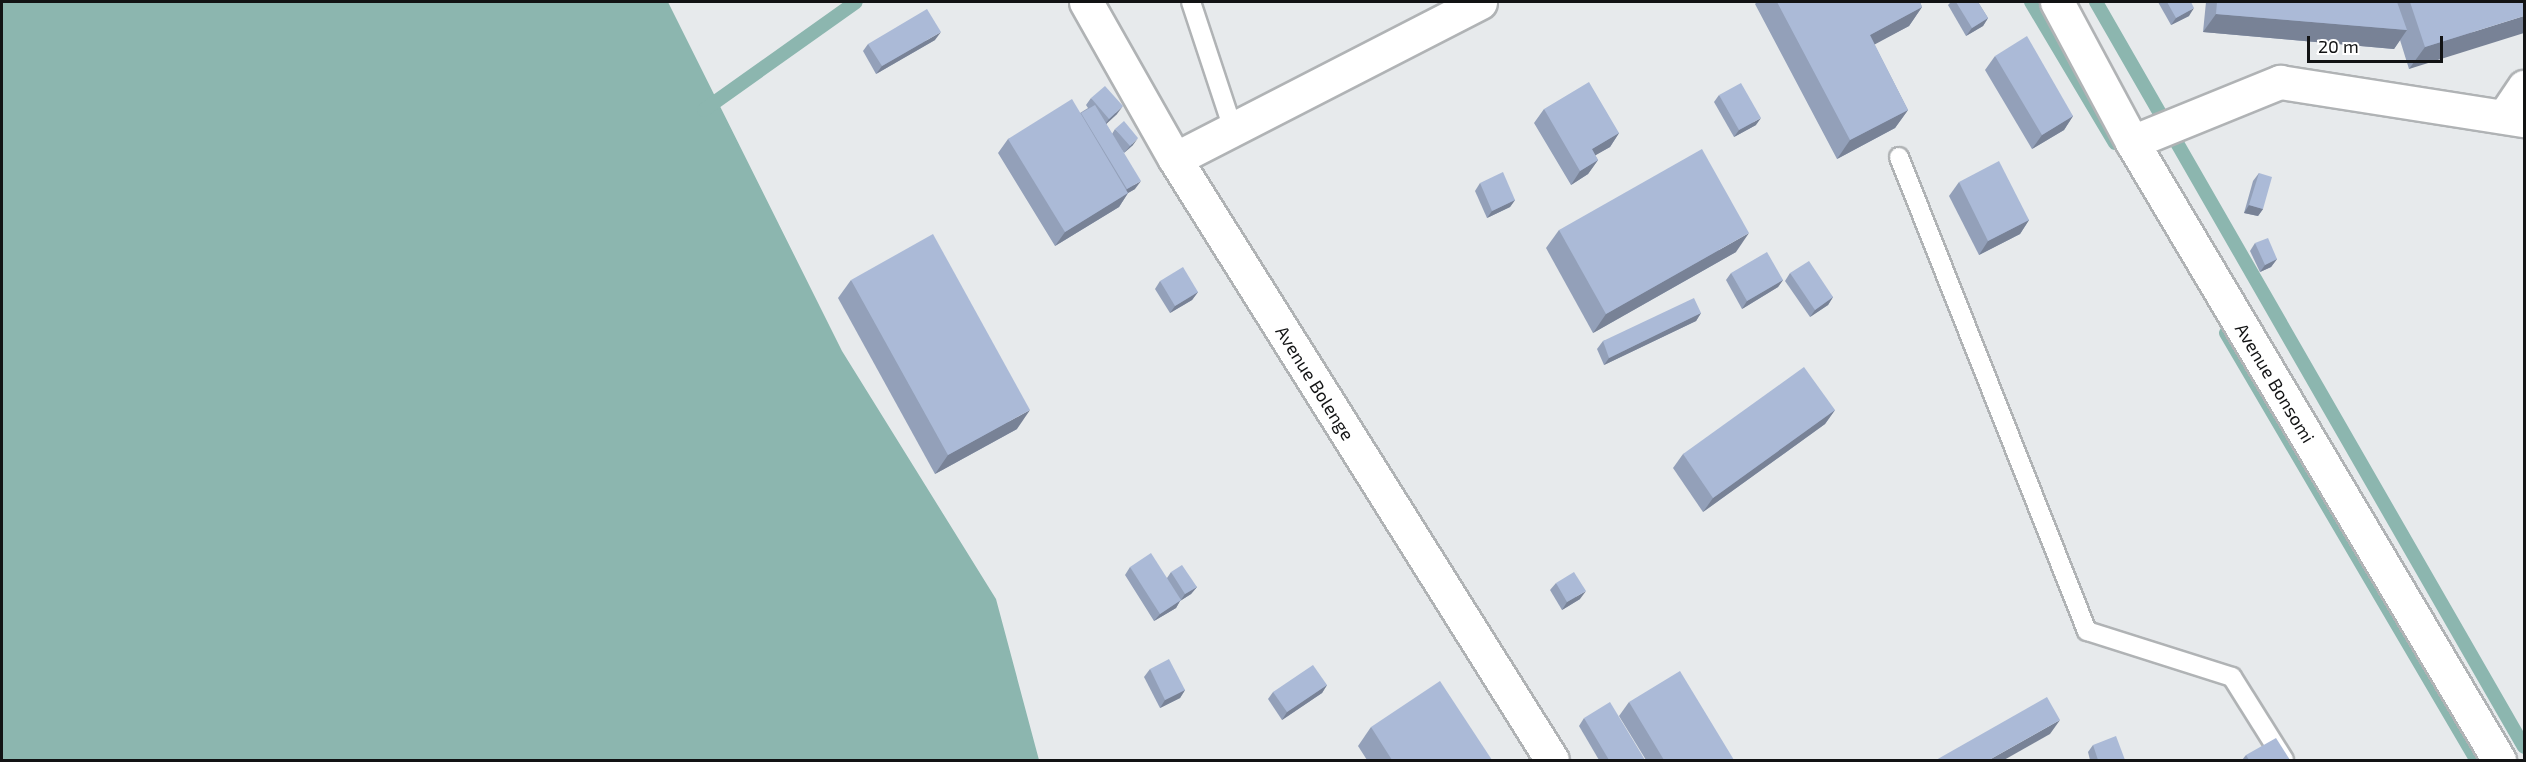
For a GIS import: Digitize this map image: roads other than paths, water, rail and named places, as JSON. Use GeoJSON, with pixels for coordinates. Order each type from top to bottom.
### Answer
{"type":"FeatureCollection","features":[{"type":"Feature","properties":{"kind":"street","name":"Avenue Bolenge"},"geometry":{"type":"LineString","coordinates":[[1086,2],[1175,159],[1552,760]]}},
{"type":"Feature","properties":{"kind":"street"},"geometry":{"type":"LineString","coordinates":[[1175,159],[1480,2]]}},
{"type":"Feature","properties":{"kind":"street","name":"Avenue Bonsomi"},"geometry":{"type":"LineString","coordinates":[[2057,2],[2132,142],[2499,760]]}},
{"type":"Feature","properties":{"kind":"street"},"geometry":{"type":"LineString","coordinates":[[2132,142],[2280,81],[2515,117],[2524,87]]}},
{"type":"Feature","properties":{"kind":"lane"},"geometry":{"type":"LineString","coordinates":[[1191,2],[1233,129]]}},
{"type":"Feature","properties":{"kind":"lane"},"geometry":{"type":"LineString","coordinates":[[1899,157],[2087,631],[2232,677],[2284,760]]}},
{"type":"Feature","properties":{"kind":"waterway"},"geometry":{"type":"LineString","coordinates":[[704,110],[856,2]]}},
{"type":"Feature","properties":{"kind":"waterway"},"geometry":{"type":"LineString","coordinates":[[2031,2],[2115,143]]}},
{"type":"Feature","properties":{"kind":"waterway"},"geometry":{"type":"LineString","coordinates":[[2096,2],[2524,747]]}},
{"type":"Feature","properties":{"kind":"waterway"},"geometry":{"type":"LineString","coordinates":[[2226,333],[2477,760]]}}]}
